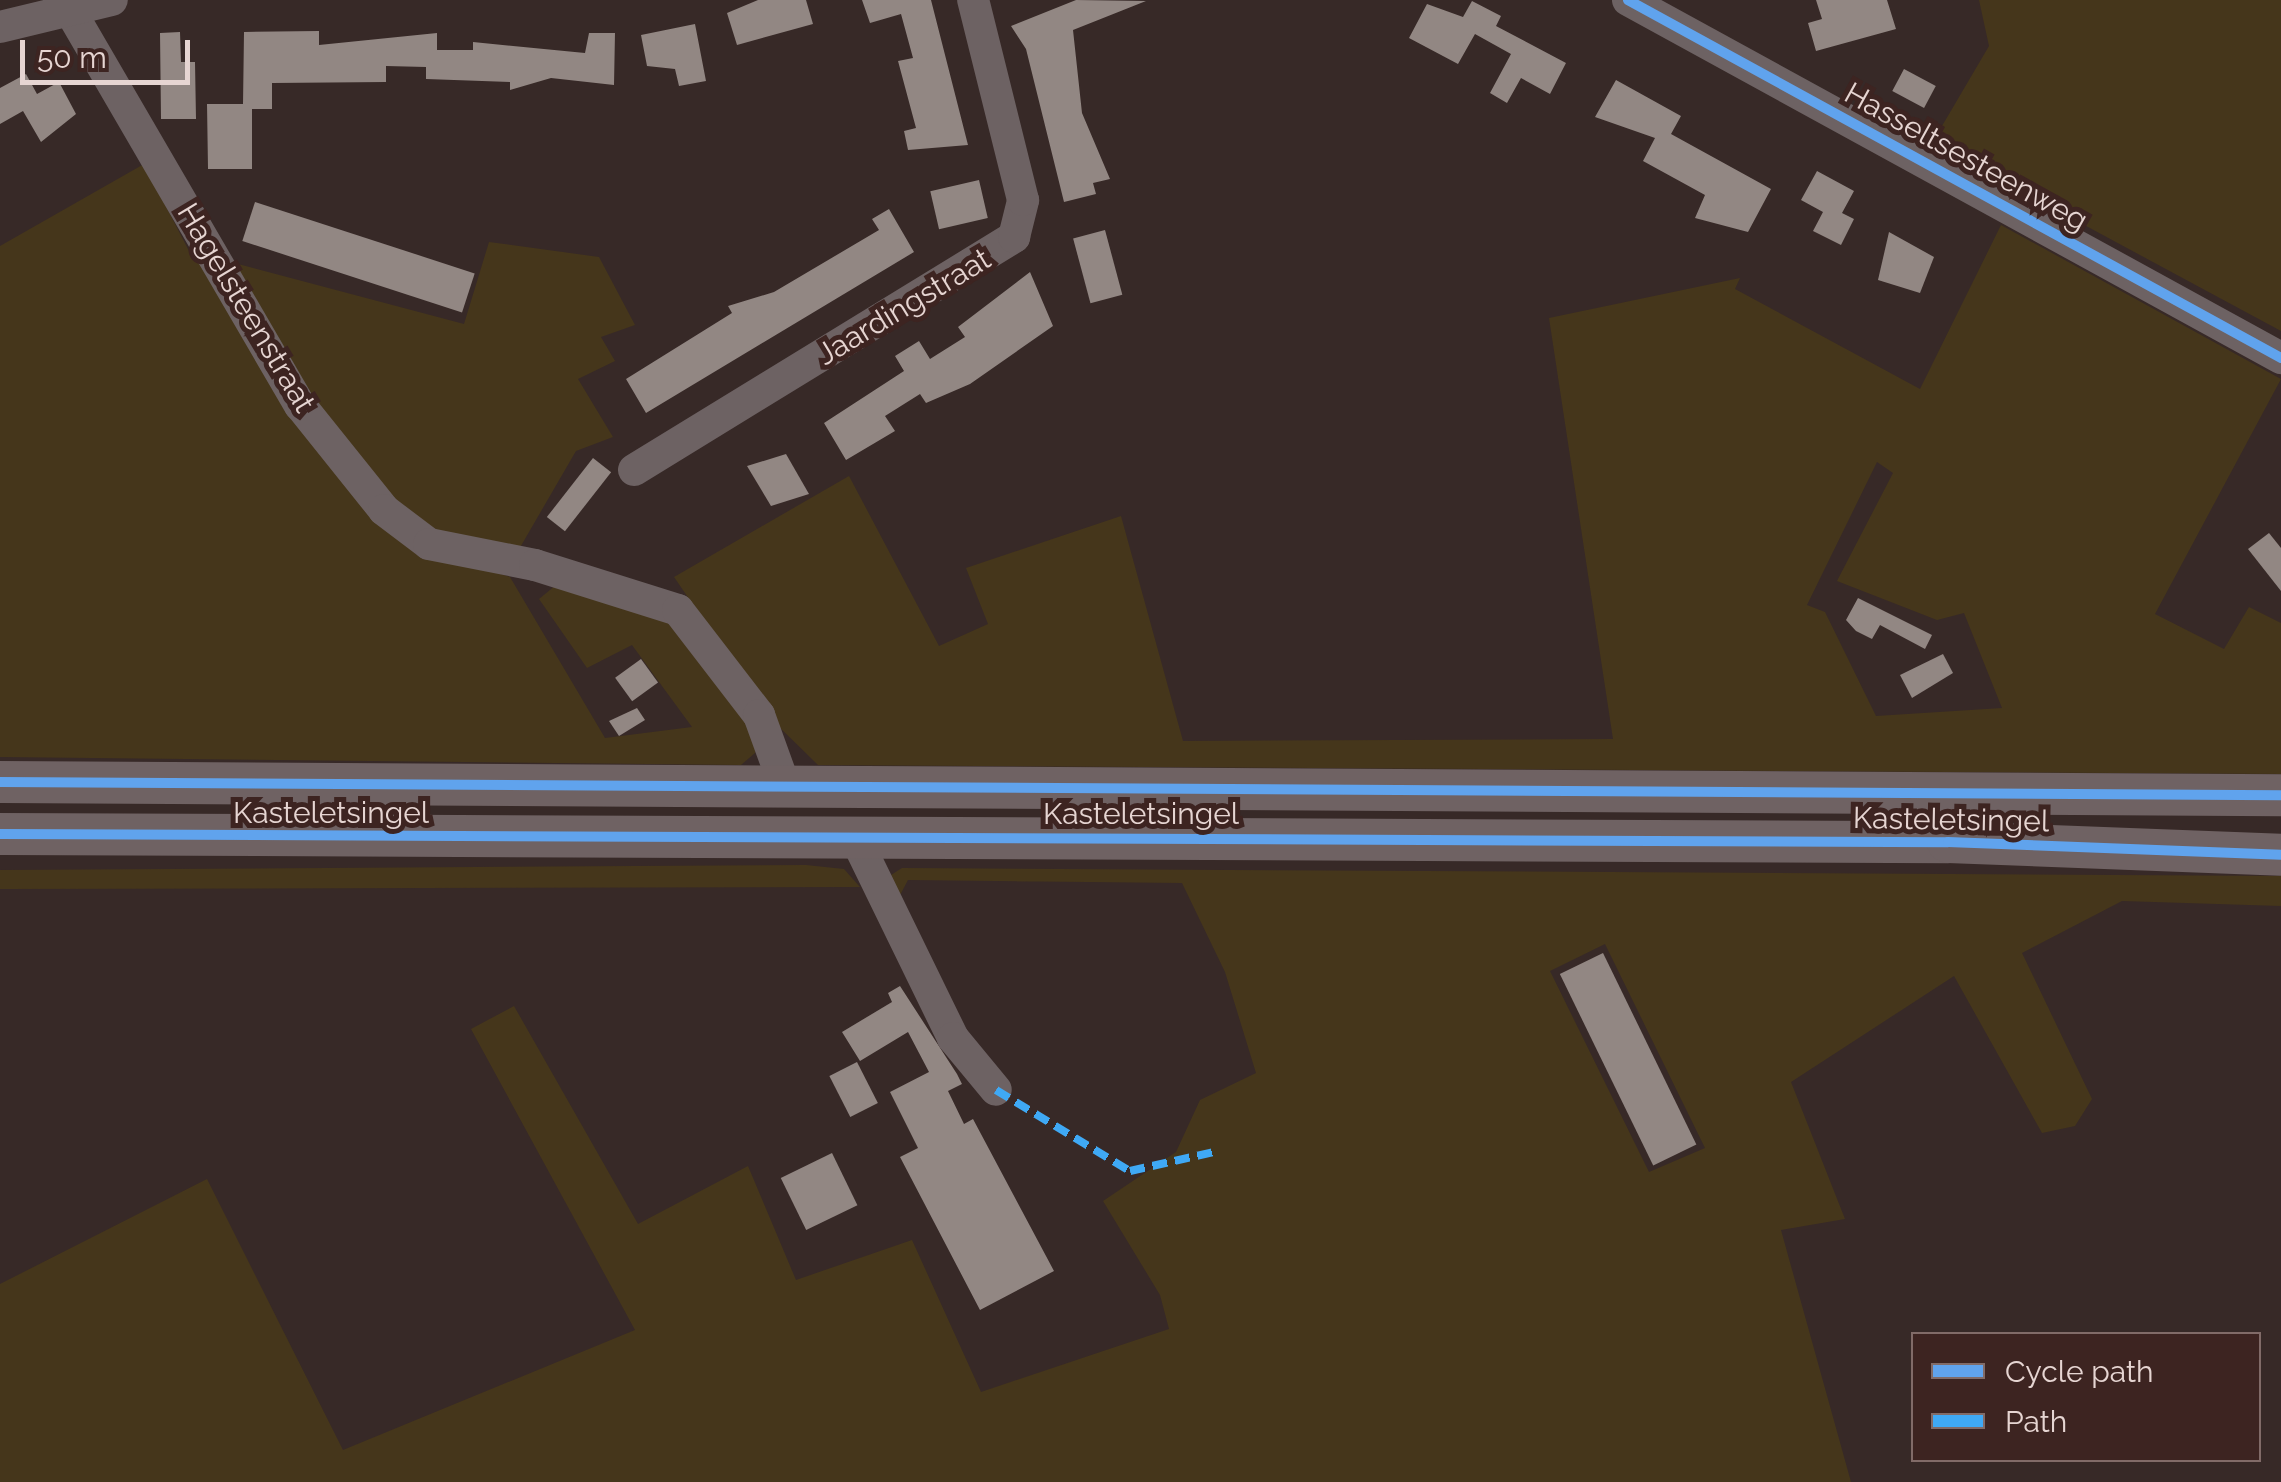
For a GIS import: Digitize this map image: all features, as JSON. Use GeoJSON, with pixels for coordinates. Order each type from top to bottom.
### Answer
{"type":"FeatureCollection","features":[{"type":"Feature","properties":{"kind":"main road","name":"Kasteletsingel"},"geometry":{"type":"LineString","coordinates":[[0,782],[2281,796]]}},
{"type":"Feature","properties":{"kind":"main road","name":"Kasteletsingel"},"geometry":{"type":"LineString","coordinates":[[0,834],[1928,842],[2281,855]]}},
{"type":"Feature","properties":{"kind":"street"},"geometry":{"type":"LineString","coordinates":[[0,27],[68,7],[112,0]]}},
{"type":"Feature","properties":{"kind":"street","name":"Jaardingstraat"},"geometry":{"type":"LineString","coordinates":[[634,470],[1014,237],[1022,200],[972,0]]}},
{"type":"Feature","properties":{"kind":"street","name":"Hasseltsesteenweg"},"geometry":{"type":"LineString","coordinates":[[1628,0],[2281,358]]}},
{"type":"Feature","properties":{"kind":"street","name":"Hagelsteenstraat"},"geometry":{"type":"LineString","coordinates":[[68,7],[300,404],[384,510],[429,544],[535,565],[678,610],[759,715],[786,787]]}},
{"type":"Feature","properties":{"kind":"street"},"geometry":{"type":"LineString","coordinates":[[855,838],[952,1038],[996,1090]]}},
{"type":"Feature","properties":{"kind":"shaded area"},"geometry":{"type":"Polygon","coordinates":[[[1979,0],[2281,0],[2281,331],[1932,143],[1989,46],[1979,0]]]}},
{"type":"Feature","properties":{"kind":"shaded area"},"geometry":{"type":"Polygon","coordinates":[[[144,164],[189,251],[464,324],[489,242],[599,257],[635,325],[601,337],[615,361],[578,379],[613,437],[576,451],[518,551],[652,587],[756,736],[755,753],[741,765],[0,757],[0,246],[144,164]],[[482,568],[510,577],[605,738],[692,727],[632,645],[587,668],[539,599],[556,585],[482,568]]]}},
{"type":"Feature","properties":{"kind":"shaded area"},"geometry":{"type":"Polygon","coordinates":[[[2001,225],[2281,379],[2155,614],[2224,649],[2249,607],[2281,623],[2281,774],[818,765],[773,721],[674,577],[849,476],[939,646],[988,624],[966,568],[1121,516],[1183,741],[1613,739],[1549,318],[1740,278],[1735,289],[1920,389],[2001,225]],[[1877,462],[1807,605],[1825,612],[1876,716],[2002,708],[1964,613],[1937,620],[1837,581],[1893,473],[1877,462]]]}},
{"type":"Feature","properties":{"kind":"shaded area"},"geometry":{"type":"Polygon","coordinates":[[[806,865],[844,869],[860,887],[0,889],[0,870],[806,865]]]}},
{"type":"Feature","properties":{"kind":"shaded area"},"geometry":{"type":"Polygon","coordinates":[[[902,868],[2281,876],[2281,906],[2122,901],[2022,953],[2092,1099],[2075,1126],[2042,1133],[1954,976],[1791,1082],[1845,1219],[1781,1230],[1851,1482],[0,1482],[0,1284],[207,1179],[343,1450],[635,1330],[471,1029],[514,1006],[638,1224],[748,1166],[796,1280],[912,1240],[981,1392],[1169,1329],[1160,1295],[1103,1201],[1176,1152],[1200,1100],[1256,1073],[1225,972],[1182,883],[908,880],[899,897],[891,875],[902,868]],[[1605,944],[1550,971],[1649,1172],[1705,1148],[1605,944]]]}},
{"type":"Feature","properties":{"kind":"building"},"geometry":{"type":"Polygon","coordinates":[[[758,0],[806,0],[813,24],[737,45],[727,13],[758,0]]]}},
{"type":"Feature","properties":{"kind":"building"},"geometry":{"type":"Polygon","coordinates":[[[862,0],[931,0],[968,145],[908,150],[904,131],[916,128],[898,61],[913,58],[901,14],[870,23],[862,0]]]}},
{"type":"Feature","properties":{"kind":"building"},"geometry":{"type":"Polygon","coordinates":[[[1076,0],[1146,1],[1073,30],[1082,113],[1110,179],[1093,183],[1096,194],[1064,202],[1026,49],[1011,26],[1076,0]]]}},
{"type":"Feature","properties":{"kind":"building"},"geometry":{"type":"Polygon","coordinates":[[[1816,0],[1887,0],[1896,29],[1816,51],[1808,23],[1822,19],[1816,0]]]}},
{"type":"Feature","properties":{"kind":"building"},"geometry":{"type":"Polygon","coordinates":[[[1472,1],[1501,16],[1496,26],[1566,63],[1550,94],[1521,78],[1507,103],[1490,93],[1511,54],[1475,34],[1458,64],[1409,38],[1427,4],[1463,17],[1472,1]]]}},
{"type":"Feature","properties":{"kind":"building"},"geometry":{"type":"Polygon","coordinates":[[[695,24],[706,81],[679,86],[675,69],[647,66],[641,35],[695,24]]]}},
{"type":"Feature","properties":{"kind":"building"},"geometry":{"type":"Polygon","coordinates":[[[319,31],[319,45],[437,33],[437,50],[473,50],[473,42],[585,53],[589,33],[615,33],[614,85],[551,78],[510,90],[510,82],[426,79],[426,67],[386,66],[386,82],[272,83],[272,109],[252,109],[252,169],[208,169],[207,104],[243,104],[244,32],[319,31]]]}},
{"type":"Feature","properties":{"kind":"building"},"geometry":{"type":"Polygon","coordinates":[[[180,32],[181,62],[195,62],[196,119],[161,119],[160,33],[180,32]]]}},
{"type":"Feature","properties":{"kind":"building"},"geometry":{"type":"Polygon","coordinates":[[[1904,69],[1936,86],[1924,108],[1892,91],[1904,69]]]}},
{"type":"Feature","properties":{"kind":"building"},"geometry":{"type":"Polygon","coordinates":[[[26,74],[37,94],[59,82],[76,114],[41,142],[23,111],[0,124],[0,88],[26,74]]]}},
{"type":"Feature","properties":{"kind":"building"},"geometry":{"type":"Polygon","coordinates":[[[1616,80],[1681,116],[1671,134],[1771,189],[1748,232],[1695,218],[1705,195],[1643,161],[1655,138],[1595,117],[1616,80]]]}},
{"type":"Feature","properties":{"kind":"building"},"geometry":{"type":"Polygon","coordinates":[[[1817,171],[1854,191],[1842,213],[1854,219],[1841,245],[1813,231],[1823,212],[1801,200],[1817,171]]]}},
{"type":"Feature","properties":{"kind":"building"},"geometry":{"type":"Polygon","coordinates":[[[979,180],[988,218],[939,229],[930,191],[979,180]]]}},
{"type":"Feature","properties":{"kind":"building"},"geometry":{"type":"Polygon","coordinates":[[[255,202],[475,273],[462,312],[242,241],[255,202]]]}},
{"type":"Feature","properties":{"kind":"building"},"geometry":{"type":"Polygon","coordinates":[[[889,209],[914,252],[646,413],[626,379],[732,313],[728,306],[774,292],[879,230],[872,219],[889,209]]]}},
{"type":"Feature","properties":{"kind":"building"},"geometry":{"type":"Polygon","coordinates":[[[1105,230],[1122,295],[1090,303],[1073,239],[1105,230]]]}},
{"type":"Feature","properties":{"kind":"building"},"geometry":{"type":"Polygon","coordinates":[[[1889,232],[1934,257],[1920,293],[1878,280],[1889,232]]]}},
{"type":"Feature","properties":{"kind":"building"},"geometry":{"type":"Polygon","coordinates":[[[1030,272],[1053,326],[970,384],[926,403],[920,394],[885,416],[895,431],[846,460],[824,423],[904,371],[895,356],[919,341],[930,359],[965,337],[958,327],[1030,272]]]}},
{"type":"Feature","properties":{"kind":"building"},"geometry":{"type":"Polygon","coordinates":[[[786,454],[809,494],[771,506],[747,466],[786,454]]]}},
{"type":"Feature","properties":{"kind":"building"},"geometry":{"type":"Polygon","coordinates":[[[593,458],[611,472],[565,531],[547,517],[593,458]]]}},
{"type":"Feature","properties":{"kind":"building"},"geometry":{"type":"Polygon","coordinates":[[[2269,533],[2281,548],[2281,591],[2248,549],[2269,533]]]}},
{"type":"Feature","properties":{"kind":"building"},"geometry":{"type":"Polygon","coordinates":[[[1858,598],[1932,635],[1925,649],[1880,625],[1872,639],[1856,631],[1846,620],[1858,598]]]}},
{"type":"Feature","properties":{"kind":"building"},"geometry":{"type":"Polygon","coordinates":[[[1943,654],[1953,673],[1912,698],[1900,675],[1943,654]]]}},
{"type":"Feature","properties":{"kind":"building"},"geometry":{"type":"Polygon","coordinates":[[[641,659],[658,682],[632,701],[615,678],[641,659]]]}},
{"type":"Feature","properties":{"kind":"building"},"geometry":{"type":"Polygon","coordinates":[[[637,708],[645,720],[619,736],[609,721],[637,708]]]}},
{"type":"Feature","properties":{"kind":"building"},"geometry":{"type":"Polygon","coordinates":[[[1603,953],[1696,1144],[1653,1165],[1560,974],[1603,953]]]}},
{"type":"Feature","properties":{"kind":"building"},"geometry":{"type":"Polygon","coordinates":[[[900,986],[962,1084],[948,1091],[964,1124],[973,1119],[1054,1271],[980,1310],[900,1157],[918,1148],[890,1092],[929,1072],[908,1032],[860,1061],[842,1032],[892,1002],[888,993],[900,986]]]}},
{"type":"Feature","properties":{"kind":"building"},"geometry":{"type":"Polygon","coordinates":[[[857,1062],[878,1103],[850,1117],[829,1076],[857,1062]]]}},
{"type":"Feature","properties":{"kind":"building"},"geometry":{"type":"Polygon","coordinates":[[[832,1153],[857,1205],[806,1230],[781,1178],[832,1153]]]}},
{"type":"Feature","properties":{"kind":"marked path"},"geometry":{"type":"LineString","coordinates":[[996,1090],[1130,1171],[1218,1151]]}},
{"type":"Feature","properties":{"kind":"cycle path"},"geometry":{"type":"LineString","coordinates":[[1628,0],[2281,358]]}},
{"type":"Feature","properties":{"kind":"cycle path"},"geometry":{"type":"LineString","coordinates":[[0,782],[2281,795]]}},
{"type":"Feature","properties":{"kind":"cycle path"},"geometry":{"type":"LineString","coordinates":[[0,834],[1948,842],[2281,855]]}}]}
